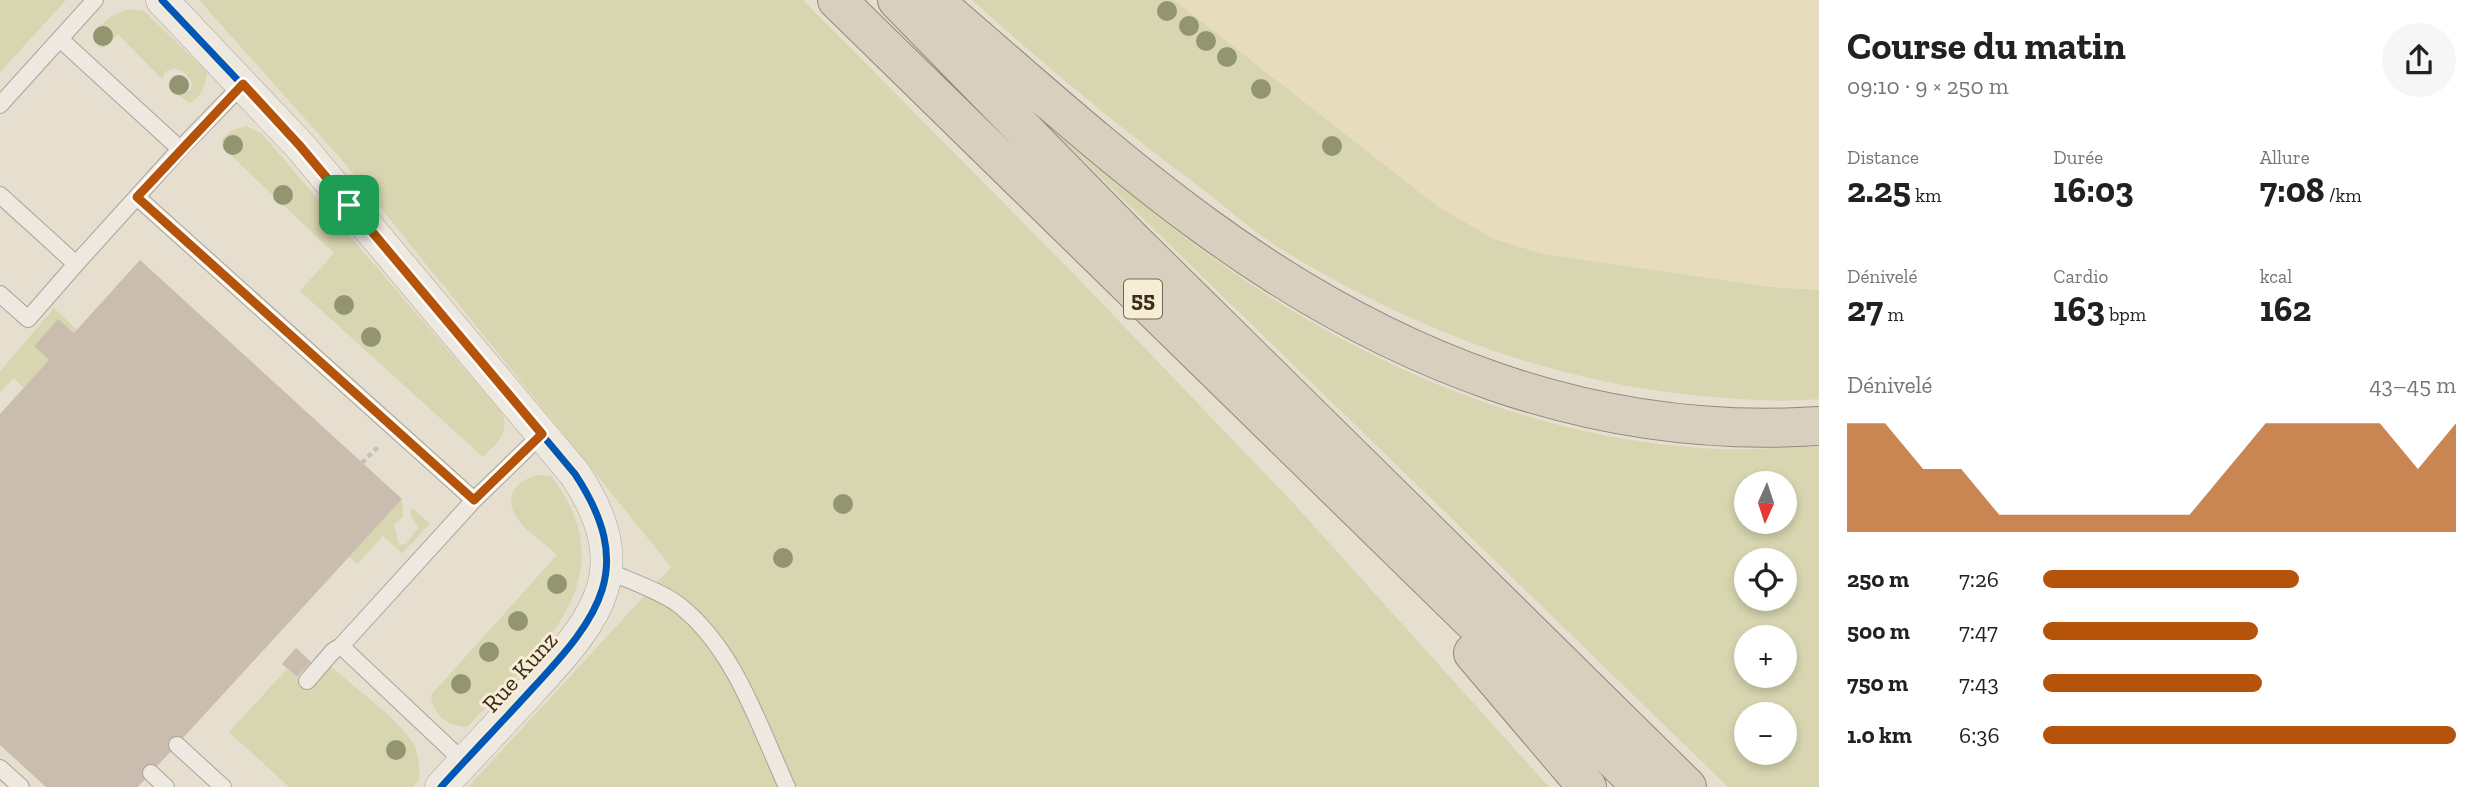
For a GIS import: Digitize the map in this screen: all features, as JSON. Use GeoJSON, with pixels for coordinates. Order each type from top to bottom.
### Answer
{"type":"FeatureCollection","features":[{"type":"Feature","properties":{"kind":"highway","name":"55"},"geometry":{"type":"LineString","coordinates":[[837,0],[1323,475]]}},
{"type":"Feature","properties":{"kind":"highway"},"geometry":{"type":"LineString","coordinates":[[897,0],[1130,239],[1687,787]]}},
{"type":"Feature","properties":{"kind":"highway"},"geometry":{"type":"LineString","coordinates":[[933,0],[1100,143],[1203,226],[1308,296],[1410,349],[1517,391],[1634,418],[1755,428],[1819,426]]}},
{"type":"Feature","properties":{"kind":"highway"},"geometry":{"type":"LineString","coordinates":[[1323,475],[1587,787]]}},
{"type":"Feature","properties":{"kind":"highway"},"geometry":{"type":"LineString","coordinates":[[1323,475],[1642,787]]}},
{"type":"Feature","properties":{"kind":"street","name":"Rue Kunz"},"geometry":{"type":"LineString","coordinates":[[162,0],[300,146],[575,474],[591,498],[601,521],[606,548],[604,589],[580,635],[441,787]]}},
{"type":"Feature","properties":{"kind":"lane"},"geometry":{"type":"LineString","coordinates":[[0,104],[95,0]]}},
{"type":"Feature","properties":{"kind":"lane"},"geometry":{"type":"LineString","coordinates":[[60,39],[180,149]]}},
{"type":"Feature","properties":{"kind":"lane"},"geometry":{"type":"LineString","coordinates":[[0,294],[28,319],[180,149],[243,84]]}},
{"type":"Feature","properties":{"kind":"lane"},"geometry":{"type":"LineString","coordinates":[[0,195],[76,264]]}},
{"type":"Feature","properties":{"kind":"lane"},"geometry":{"type":"LineString","coordinates":[[137,197],[474,500]]}},
{"type":"Feature","properties":{"kind":"lane"},"geometry":{"type":"LineString","coordinates":[[307,681],[474,500],[542,434]]}},
{"type":"Feature","properties":{"kind":"lane"},"geometry":{"type":"LineString","coordinates":[[606,570],[677,604],[704,630],[727,660],[787,787]]}},
{"type":"Feature","properties":{"kind":"lane"},"geometry":{"type":"LineString","coordinates":[[341,646],[464,762]]}},
{"type":"Feature","properties":{"kind":"lane"},"geometry":{"type":"LineString","coordinates":[[177,745],[223,787]]}},
{"type":"Feature","properties":{"kind":"lane"},"geometry":{"type":"LineString","coordinates":[[0,768],[21,787]]}},
{"type":"Feature","properties":{"kind":"lane"},"geometry":{"type":"LineString","coordinates":[[151,773],[166,787]]}},
{"type":"Feature","properties":{"kind":"shaded area"},"geometry":{"type":"Polygon","coordinates":[[[1174,0],[1819,0],[1819,290],[1771,287],[1543,254],[1494,239],[1437,206],[1174,0]]]}},
{"type":"Feature","properties":{"kind":"green space"},"geometry":{"type":"Polygon","coordinates":[[[0,0],[66,0],[0,72],[0,0]]]}},
{"type":"Feature","properties":{"kind":"green space"},"geometry":{"type":"Polygon","coordinates":[[[199,0],[803,0],[1071,271],[1296,506],[1549,787],[468,787],[671,567],[342,160],[199,0]]]}},
{"type":"Feature","properties":{"kind":"green space"},"geometry":{"type":"Polygon","coordinates":[[[972,0],[1174,0],[1437,206],[1494,239],[1543,254],[1771,287],[1819,290],[1819,399],[1771,401],[1692,395],[1583,376],[1479,345],[1378,302],[1329,277],[1260,234],[1082,95],[972,0]]]}},
{"type":"Feature","properties":{"kind":"green space"},"geometry":{"type":"Polygon","coordinates":[[[131,9],[144,11],[207,72],[202,90],[194,100],[189,103],[178,95],[191,90],[192,82],[183,71],[173,68],[165,72],[162,79],[118,34],[103,48],[97,46],[93,39],[103,23],[131,9]]]}},
{"type":"Feature","properties":{"kind":"green space"},"geometry":{"type":"Polygon","coordinates":[[[1027,100],[1154,213],[1215,260],[1280,303],[1348,342],[1418,376],[1491,404],[1565,426],[1641,442],[1718,449],[1819,447],[1819,787],[1728,787],[1025,104],[1027,100]]]}},
{"type":"Feature","properties":{"kind":"green space"},"geometry":{"type":"Polygon","coordinates":[[[246,126],[262,134],[502,413],[503,432],[483,457],[300,291],[334,253],[222,147],[222,139],[231,131],[246,126]]]}},
{"type":"Feature","properties":{"kind":"green space"},"geometry":{"type":"Polygon","coordinates":[[[54,308],[77,330],[74,333],[58,319],[34,346],[49,360],[24,388],[14,378],[0,392],[0,371],[54,308]]]}},
{"type":"Feature","properties":{"kind":"green space"},"geometry":{"type":"Polygon","coordinates":[[[539,475],[551,476],[573,514],[582,549],[578,582],[565,613],[545,643],[520,671],[467,727],[448,722],[438,714],[431,695],[557,555],[525,528],[511,503],[514,490],[519,485],[539,475]]]}},
{"type":"Feature","properties":{"kind":"green space"},"geometry":{"type":"Polygon","coordinates":[[[402,499],[403,516],[394,525],[399,545],[406,544],[418,528],[410,514],[412,508],[430,524],[402,553],[383,536],[357,564],[349,557],[402,499]]]}},
{"type":"Feature","properties":{"kind":"green space"},"geometry":{"type":"Polygon","coordinates":[[[330,666],[389,716],[409,738],[415,747],[419,768],[419,780],[413,787],[289,787],[229,732],[287,669],[309,688],[330,666]]]}},
{"type":"Feature","properties":{"kind":"building"},"geometry":{"type":"Polygon","coordinates":[[[140,260],[402,499],[138,787],[46,787],[0,745],[0,414],[49,360],[34,346],[58,319],[74,333],[140,260]]]}},
{"type":"Feature","properties":{"kind":"building"},"geometry":{"type":"Polygon","coordinates":[[[296,648],[311,662],[297,677],[282,664],[296,648]]]}},
{"type":"Feature","properties":{"kind":"cycle path"},"geometry":{"type":"LineString","coordinates":[[162,0],[300,146],[575,474],[594,507],[604,537],[607,564],[602,589],[592,614],[556,663],[441,787]]}},
{"type":"Feature","properties":{"kind":"route"},"geometry":{"type":"LineString","coordinates":[[243,84],[349,205],[542,434],[474,500],[137,197],[243,84]]}}]}
